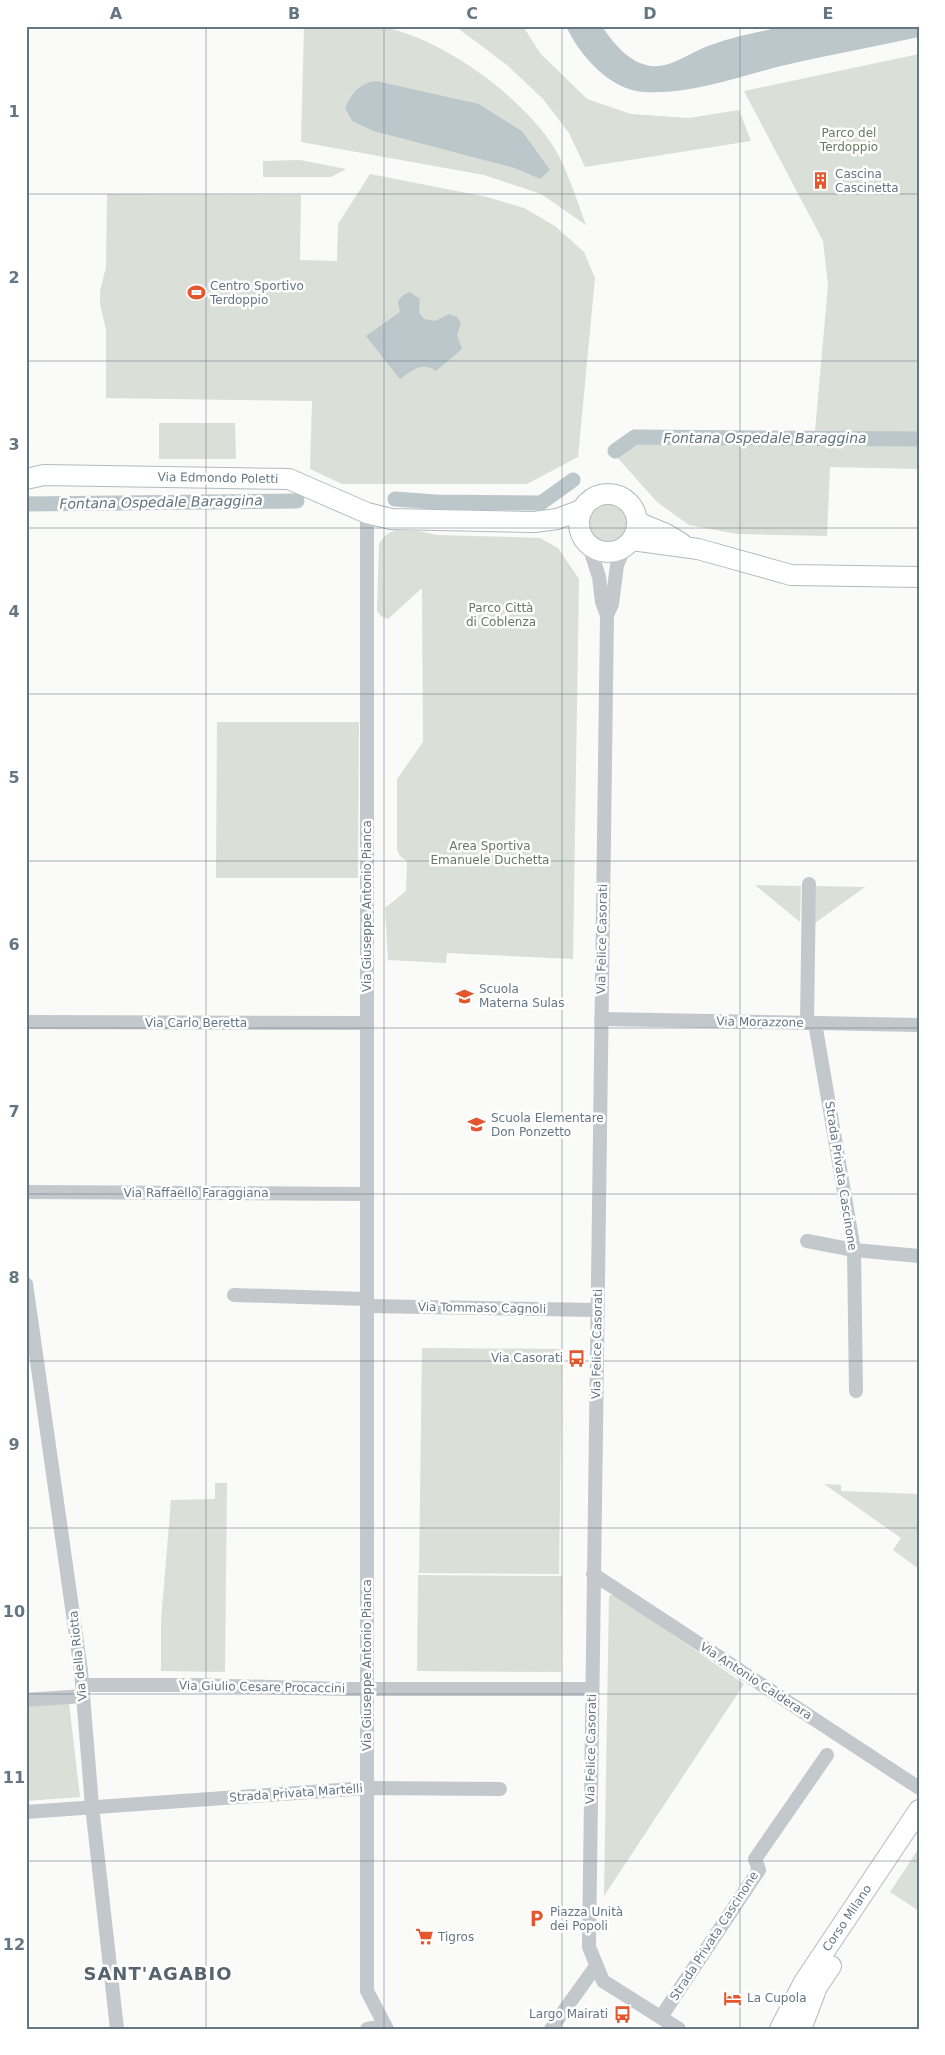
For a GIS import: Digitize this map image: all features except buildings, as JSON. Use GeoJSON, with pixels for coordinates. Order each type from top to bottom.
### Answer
{"type":"FeatureCollection","features":[{"type":"Feature","properties":{"kind":"street","name":"Via Edmondo Poletti"},"geometry":{"type":"LineString","coordinates":[[32,474],[289,479],[367,513],[391,519],[534,522],[557,519],[581,510]]}},
{"type":"Feature","properties":{"kind":"street"},"geometry":{"type":"LineString","coordinates":[[614,494],[630,504],[631,536],[617,565],[612,604],[607,615],[602,602],[599,577],[578,520],[581,510],[594,497],[614,494]]}},
{"type":"Feature","properties":{"kind":"street","name":"Via Giuseppe Antonio Pianca"},"geometry":{"type":"LineString","coordinates":[[367,513],[367,1991],[386,2028]]}},
{"type":"Feature","properties":{"kind":"street","name":"Via Edmondo Poletti"},"geometry":{"type":"LineString","coordinates":[[534,522],[586,542]]}},
{"type":"Feature","properties":{"kind":"street"},"geometry":{"type":"LineString","coordinates":[[586,542],[606,552],[631,536],[685,546],[790,575],[919,577]]}},
{"type":"Feature","properties":{"kind":"street","name":"Via Felice Casorati"},"geometry":{"type":"LineString","coordinates":[[607,615],[589,1947],[603,1980],[679,2029]]}},
{"type":"Feature","properties":{"kind":"street"},"geometry":{"type":"LineString","coordinates":[[809,884],[811,1023]]}},
{"type":"Feature","properties":{"kind":"street","name":"Via Morazzone"},"geometry":{"type":"LineString","coordinates":[[601,1019],[919,1025]]}},
{"type":"Feature","properties":{"kind":"street","name":"Via Carlo Beretta"},"geometry":{"type":"LineString","coordinates":[[26,1022],[367,1023]]}},
{"type":"Feature","properties":{"kind":"street","name":"Strada Privata Cascinone"},"geometry":{"type":"LineString","coordinates":[[811,1023],[854,1250],[856,1390]]}},
{"type":"Feature","properties":{"kind":"street","name":"Via Raffaello Faraggiana"},"geometry":{"type":"LineString","coordinates":[[26,1192],[367,1194]]}},
{"type":"Feature","properties":{"kind":"street"},"geometry":{"type":"LineString","coordinates":[[808,1241],[854,1250],[919,1256]]}},
{"type":"Feature","properties":{"kind":"street","name":"Via della Riotta"},"geometry":{"type":"LineString","coordinates":[[26,1284],[29,1325],[70,1578],[83,1691],[92,1806],[117,2029]]}},
{"type":"Feature","properties":{"kind":"street"},"geometry":{"type":"LineString","coordinates":[[234,1295],[367,1302]]}},
{"type":"Feature","properties":{"kind":"street","name":"Via Tommaso Cagnoli"},"geometry":{"type":"LineString","coordinates":[[367,1302],[597,1310]]}},
{"type":"Feature","properties":{"kind":"street","name":"Via Antonio Calderara"},"geometry":{"type":"LineString","coordinates":[[593,1574],[919,1788]]}},
{"type":"Feature","properties":{"kind":"street","name":"Via Giulio Cesare Procaccini"},"geometry":{"type":"LineString","coordinates":[[26,1700],[83,1691],[193,1685],[367,1689],[592,1689]]}},
{"type":"Feature","properties":{"kind":"street","name":"Strada Privata Cascinone"},"geometry":{"type":"LineString","coordinates":[[661,2017],[759,1870],[755,1859],[827,1755]]}},
{"type":"Feature","properties":{"kind":"street","name":"Strada Privata Martelli"},"geometry":{"type":"LineString","coordinates":[[26,1812],[367,1788],[500,1789]]}},
{"type":"Feature","properties":{"kind":"street","name":"Corso Milano"},"geometry":{"type":"LineString","coordinates":[[780,2029],[804,1982],[919,1810]]}},
{"type":"Feature","properties":{"kind":"street"},"geometry":{"type":"LineString","coordinates":[[817,1988],[816,1980],[919,1820]]}},
{"type":"Feature","properties":{"kind":"street","name":"Corso Milano"},"geometry":{"type":"LineString","coordinates":[[807,2024],[817,1988],[919,1830]]}},
{"type":"Feature","properties":{"kind":"street"},"geometry":{"type":"LineString","coordinates":[[551,2029],[596,1966]]}},
{"type":"Feature","properties":{"kind":"street"},"geometry":{"type":"LineString","coordinates":[[367,2029],[386,2028]]}},
{"type":"Feature","properties":{"kind":"green space"},"geometry":{"type":"Polygon","coordinates":[[[367,25],[401,32],[427,42],[455,57],[481,74],[528,115],[547,137],[560,158],[586,225],[541,194],[484,175],[301,142],[304,26],[367,25]],[[352,94],[345,108],[352,121],[373,131],[514,168],[540,179],[522,131],[479,104],[352,94]]]}},
{"type":"Feature","properties":{"kind":"green space"},"geometry":{"type":"Polygon","coordinates":[[[455,26],[523,26],[540,53],[587,99],[631,114],[689,118],[739,110],[751,141],[585,167],[569,133],[543,99],[507,65],[455,26]]]}},
{"type":"Feature","properties":{"kind":"green space","name":"Parco del Terdoppio"},"geometry":{"type":"Polygon","coordinates":[[[919,54],[919,469],[830,467],[827,536],[737,534],[689,525],[657,502],[616,456],[647,437],[814,443],[828,285],[823,241],[744,91],[919,54]]]}},
{"type":"Feature","properties":{"kind":"green space"},"geometry":{"type":"Polygon","coordinates":[[[300,160],[346,169],[331,177],[263,177],[263,161],[300,160]]]}},
{"type":"Feature","properties":{"kind":"green space"},"geometry":{"type":"Polygon","coordinates":[[[370,174],[487,197],[524,208],[555,226],[584,252],[595,278],[578,457],[527,484],[342,484],[310,469],[312,401],[106,398],[106,330],[100,304],[100,291],[106,267],[107,194],[301,195],[300,260],[337,261],[338,224],[370,174]]]}},
{"type":"Feature","properties":{"kind":"green space"},"geometry":{"type":"Polygon","coordinates":[[[159,423],[235,423],[236,459],[159,459],[159,423]]]}},
{"type":"Feature","properties":{"kind":"green space"},"geometry":{"type":"Polygon","coordinates":[[[607,499],[620,503],[626,509],[630,522],[626,535],[620,541],[607,545],[594,541],[588,535],[584,522],[588,509],[594,503],[607,499]]]}},
{"type":"Feature","properties":{"kind":"green space"},"geometry":{"type":"Polygon","coordinates":[[[395,530],[419,531],[438,535],[540,538],[558,548],[579,579],[573,959],[447,953],[446,963],[388,960],[385,908],[406,891],[407,861],[400,856],[397,850],[397,779],[423,742],[422,588],[388,619],[381,616],[377,611],[379,543],[386,535],[395,530]]]}},
{"type":"Feature","properties":{"kind":"green space"},"geometry":{"type":"Polygon","coordinates":[[[217,722],[359,722],[358,878],[216,878],[217,722]]]}},
{"type":"Feature","properties":{"kind":"green space"},"geometry":{"type":"Polygon","coordinates":[[[755,885],[801,886],[800,922],[755,885]]]}},
{"type":"Feature","properties":{"kind":"green space"},"geometry":{"type":"Polygon","coordinates":[[[816,886],[865,887],[815,923],[816,886]]]}},
{"type":"Feature","properties":{"kind":"green space"},"geometry":{"type":"Polygon","coordinates":[[[422,1348],[562,1349],[559,1574],[419,1573],[422,1348]]]}},
{"type":"Feature","properties":{"kind":"green space"},"geometry":{"type":"Polygon","coordinates":[[[215,1483],[227,1483],[225,1672],[161,1671],[161,1620],[171,1500],[215,1499],[215,1483]]]}},
{"type":"Feature","properties":{"kind":"green space"},"geometry":{"type":"Polygon","coordinates":[[[824,1484],[841,1485],[841,1491],[919,1494],[919,1569],[893,1550],[901,1538],[824,1484]]]}},
{"type":"Feature","properties":{"kind":"green space"},"geometry":{"type":"Polygon","coordinates":[[[418,1575],[562,1576],[561,1672],[417,1671],[418,1575]]]}},
{"type":"Feature","properties":{"kind":"green space"},"geometry":{"type":"Polygon","coordinates":[[[614,1594],[744,1684],[604,1896],[609,1596],[614,1594]]]}},
{"type":"Feature","properties":{"kind":"green space"},"geometry":{"type":"Polygon","coordinates":[[[69,1703],[80,1797],[26,1801],[26,1707],[69,1703]]]}},
{"type":"Feature","properties":{"kind":"green space"},"geometry":{"type":"Polygon","coordinates":[[[919,1848],[919,1911],[890,1892],[919,1848]]]}},
{"type":"Feature","properties":{"kind":"shaded area"},"geometry":{"type":"Polygon","coordinates":[[[840,24],[919,26],[919,37],[798,62],[696,88],[678,91],[644,92],[631,90],[619,85],[597,69],[579,48],[566,26],[602,26],[611,39],[629,57],[651,66],[677,61],[723,41],[747,34],[781,28],[840,24]]]}},
{"type":"Feature","properties":{"kind":"shaded area"},"geometry":{"type":"Polygon","coordinates":[[[376,81],[479,104],[522,131],[550,170],[540,179],[514,168],[373,131],[352,121],[345,108],[350,98],[361,86],[376,81]]]}},
{"type":"Feature","properties":{"kind":"shaded area"},"geometry":{"type":"Polygon","coordinates":[[[410,292],[420,299],[419,313],[424,319],[435,321],[449,314],[457,317],[461,324],[457,335],[462,349],[436,371],[431,368],[421,367],[400,379],[366,336],[400,312],[398,301],[403,295],[410,292]]]}},
{"type":"Feature","properties":{"kind":"waterway","name":"Fontana Ospedale Baraggina"},"geometry":{"type":"LineString","coordinates":[[615,451],[635,437],[919,439]]}},
{"type":"Feature","properties":{"kind":"waterway","name":"Fontana Ospedale Baraggina"},"geometry":{"type":"LineString","coordinates":[[395,499],[435,502],[541,503],[573,480]]}},
{"type":"Feature","properties":{"kind":"waterway","name":"Fontana Ospedale Baraggina"},"geometry":{"type":"LineString","coordinates":[[26,504],[297,501]]}},
{"type":"Feature","properties":{"kind":"place","name":"Cascina Cascinetta"},"geometry":{"type":"Point","coordinates":[821,181]}},
{"type":"Feature","properties":{"kind":"place","name":"Centro Sportivo Terdoppio"},"geometry":{"type":"Point","coordinates":[196,293]}},
{"type":"Feature","properties":{"kind":"place","name":"Scuola Materna Sulas"},"geometry":{"type":"Point","coordinates":[465,996]}},
{"type":"Feature","properties":{"kind":"place","name":"Scuola Elementare Don Ponzetto"},"geometry":{"type":"Point","coordinates":[477,1125]}},
{"type":"Feature","properties":{"kind":"place","name":"Via Casorati"},"geometry":{"type":"Point","coordinates":[577,1358]}},
{"type":"Feature","properties":{"kind":"place","name":"Piazza Unità dei Popoli"},"geometry":{"type":"Point","coordinates":[536,1919]}},
{"type":"Feature","properties":{"kind":"place","name":"Tigros"},"geometry":{"type":"Point","coordinates":[424,1937]}},
{"type":"Feature","properties":{"kind":"place","name":"La Cupola"},"geometry":{"type":"Point","coordinates":[733,1998]}},
{"type":"Feature","properties":{"kind":"place","name":"Largo Mairati"},"geometry":{"type":"Point","coordinates":[622,2014]}},
{"type":"Feature","properties":{"kind":"district","name":"SANT'AGABIO"},"geometry":{"type":"Point","coordinates":[158,1974]}},
{"type":"Feature","properties":{"kind":"park label","name":"Parco Città di Coblenza"},"geometry":{"type":"Point","coordinates":[501,615]}},
{"type":"Feature","properties":{"kind":"park label","name":"Area Sportiva Emanuele Duchetta"},"geometry":{"type":"Point","coordinates":[490,853]}}]}
